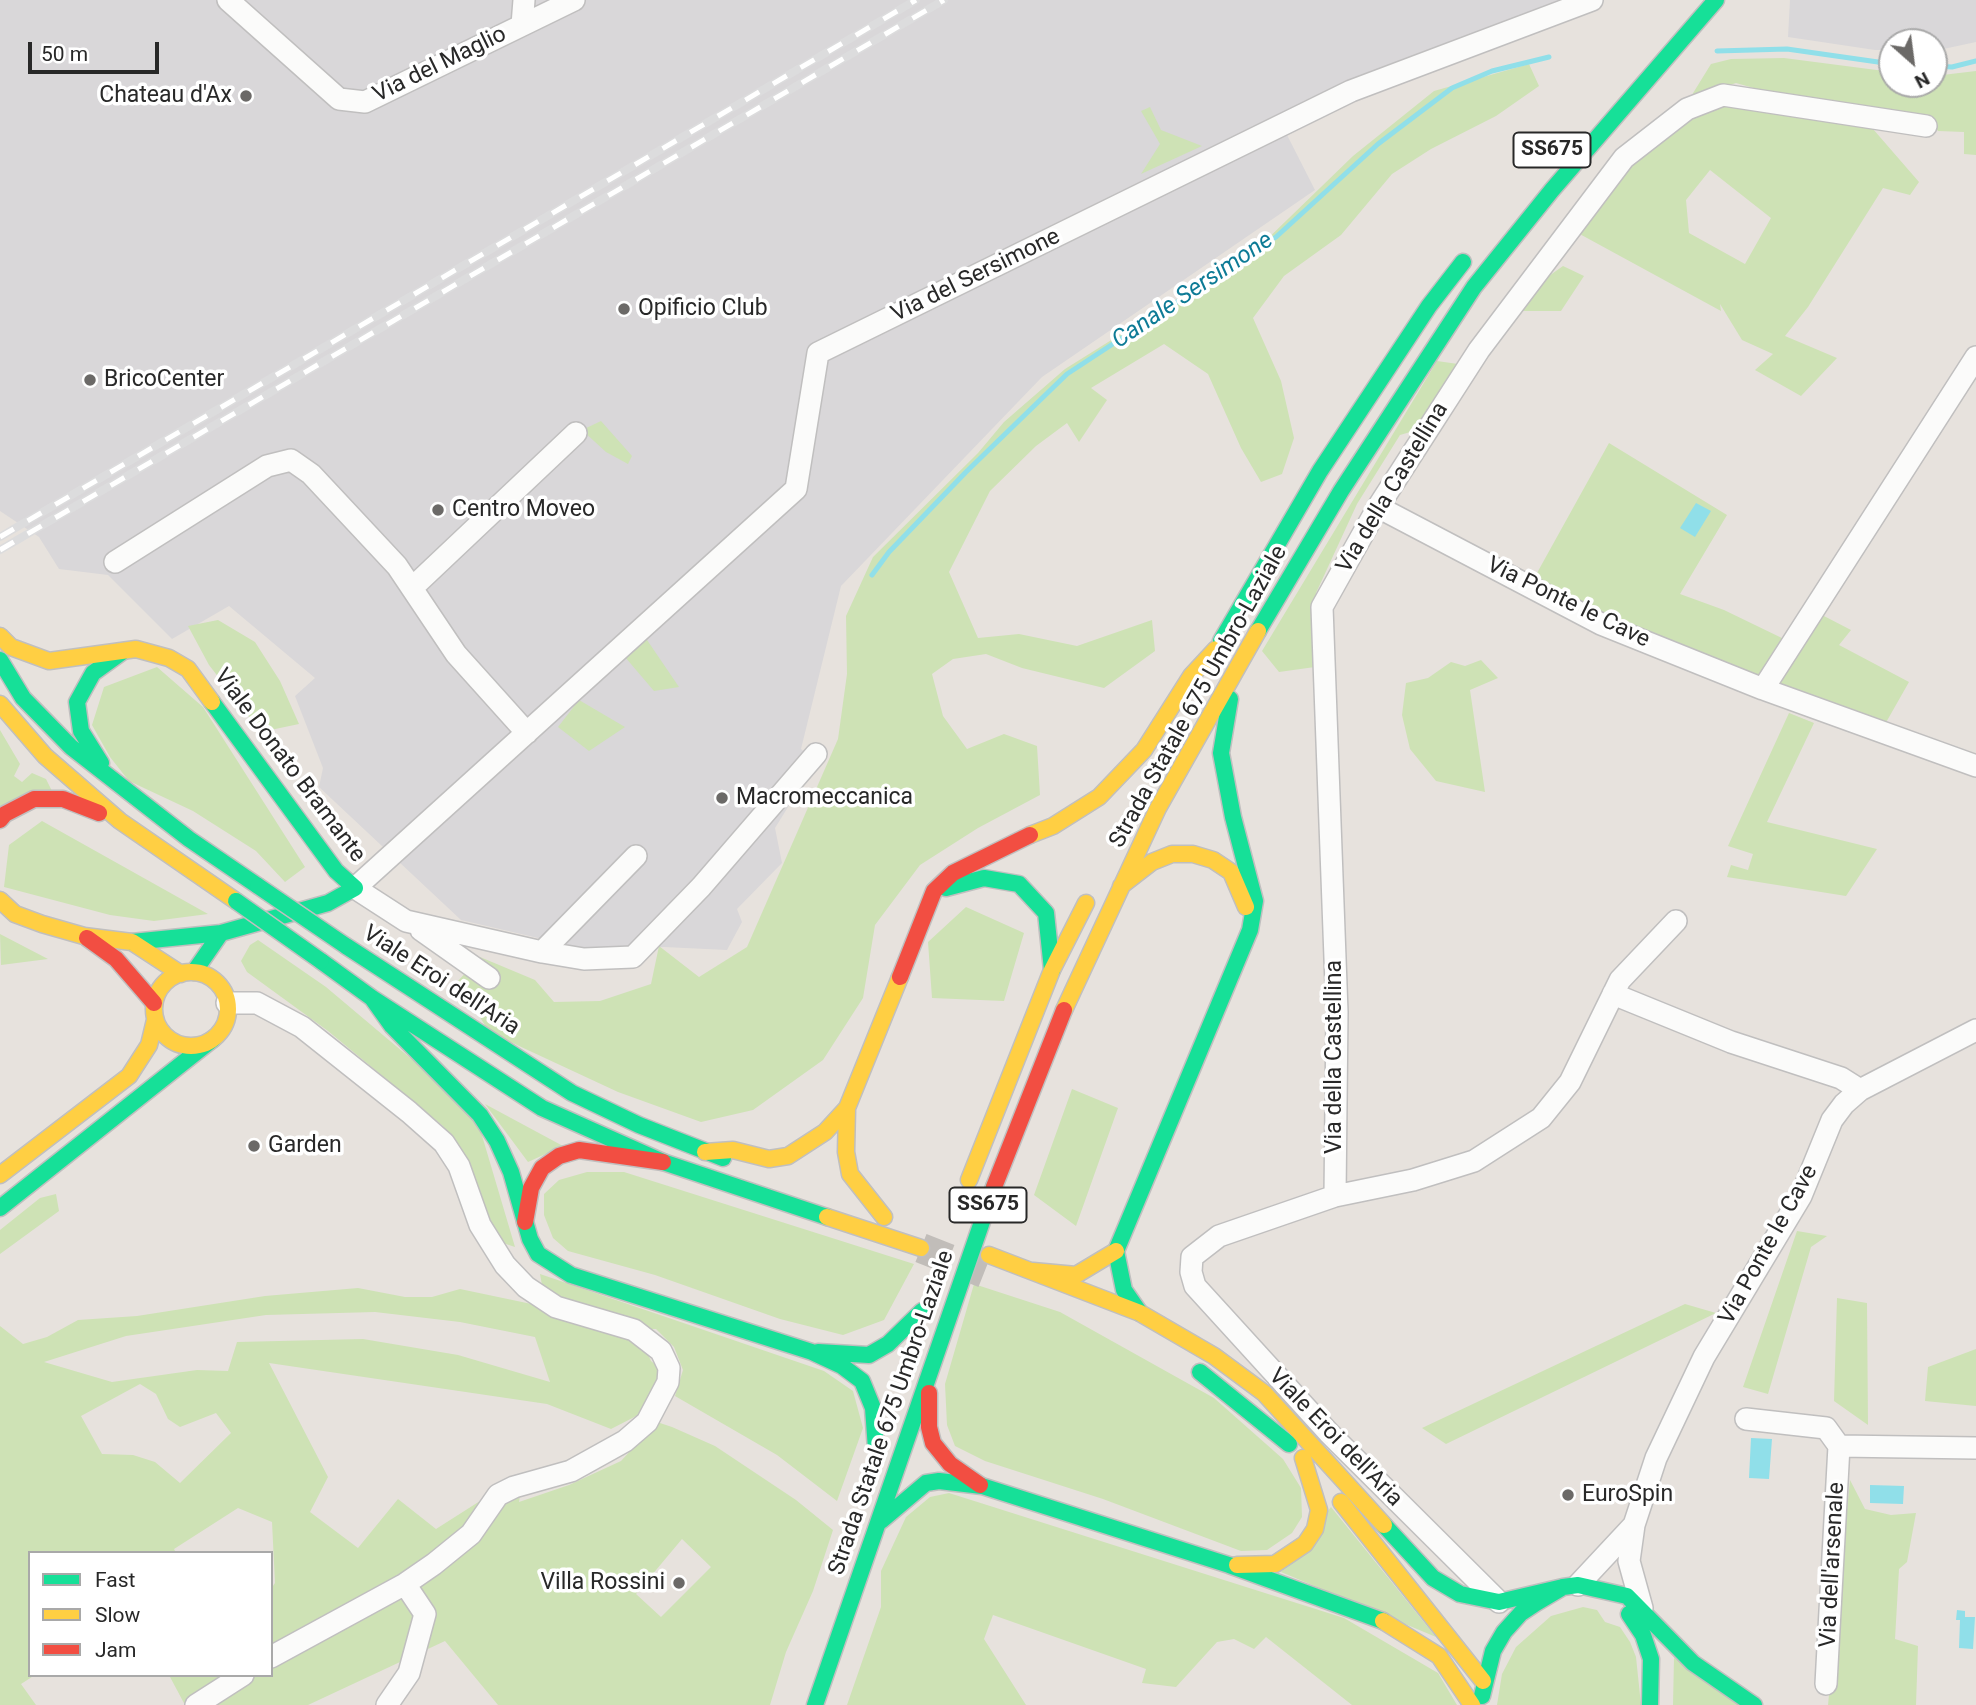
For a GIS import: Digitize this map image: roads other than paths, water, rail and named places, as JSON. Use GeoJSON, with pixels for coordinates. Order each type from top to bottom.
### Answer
{"type":"FeatureCollection","features":[{"type":"Feature","properties":{"kind":"main road","name":"Strada Statale 675 Umbro-Laziale"},"geometry":{"type":"LineString","coordinates":[[816,1705],[984,1214],[1054,1031],[1158,808],[1235,669],[1341,491],[1474,287],[1552,190],[1716,0]]}},
{"type":"Feature","properties":{"kind":"main road","name":"Strada Statale 675 Umbro-Laziale"},"geometry":{"type":"LineString","coordinates":[[1166,748],[1216,649],[1320,471],[1429,306],[1471,252]]}},
{"type":"Feature","properties":{"kind":"main road","name":"Viale Donato Bramante"},"geometry":{"type":"LineString","coordinates":[[0,636],[11,647],[30,657],[49,661],[136,649],[169,658],[187,669],[335,870],[355,888],[328,903],[221,933],[132,942],[84,936],[15,914],[0,900]]}},
{"type":"Feature","properties":{"kind":"main road"},"geometry":{"type":"LineString","coordinates":[[884,1217],[862,1193],[850,1174],[846,1152],[847,1108],[934,891],[953,873],[999,848],[1053,826],[1099,797],[1144,750],[1191,676],[1216,649]]}},
{"type":"Feature","properties":{"kind":"main road"},"geometry":{"type":"LineString","coordinates":[[110,778],[81,731],[77,702],[93,673],[123,652]]}},
{"type":"Feature","properties":{"kind":"main road","name":"Viale Eroi dell'Aria"},"geometry":{"type":"LineString","coordinates":[[0,660],[23,698],[71,747],[189,839],[346,946],[572,1093],[705,1152],[769,1175]]}},
{"type":"Feature","properties":{"kind":"main road"},"geometry":{"type":"LineString","coordinates":[[1140,1313],[1124,1290],[1116,1251],[1250,930],[1255,901],[1233,817],[1221,753],[1235,669]]}},
{"type":"Feature","properties":{"kind":"main road"},"geometry":{"type":"LineString","coordinates":[[0,704],[45,756],[120,821],[372,998],[542,1108],[663,1163]]}},
{"type":"Feature","properties":{"kind":"main road"},"geometry":{"type":"LineString","coordinates":[[0,820],[5,814],[34,799],[63,799],[120,821]]}},
{"type":"Feature","properties":{"kind":"main road"},"geometry":{"type":"LineString","coordinates":[[1121,886],[1152,862],[1172,854],[1193,854],[1213,860],[1231,872],[1244,898],[1250,930]]}},
{"type":"Feature","properties":{"kind":"main road"},"geometry":{"type":"LineString","coordinates":[[934,891],[984,878],[1019,884],[1046,913],[1052,970]]}},
{"type":"Feature","properties":{"kind":"main road","name":"SS675"},"geometry":{"type":"LineString","coordinates":[[965,1192],[1052,970],[1096,884]]}},
{"type":"Feature","properties":{"kind":"main road"},"geometry":{"type":"LineString","coordinates":[[0,1208],[213,1039],[225,1023],[224,965],[233,939],[249,925]]}},
{"type":"Feature","properties":{"kind":"main road"},"geometry":{"type":"LineString","coordinates":[[0,1175],[129,1076],[140,1063],[149,1045],[154,1012],[163,985],[187,973],[221,933]]}},
{"type":"Feature","properties":{"kind":"main road","name":"Viale Donato Bramante"},"geometry":{"type":"LineString","coordinates":[[84,936],[116,959],[154,1012],[168,1039],[179,1045],[203,1045],[213,1039]]}},
{"type":"Feature","properties":{"kind":"main road","name":"Viale Donato Bramante"},"geometry":{"type":"LineString","coordinates":[[132,942],[187,973],[215,981],[225,997]]}},
{"type":"Feature","properties":{"kind":"main road"},"geometry":{"type":"LineString","coordinates":[[372,998],[392,1026],[480,1115],[497,1140],[511,1172],[525,1224],[538,1254],[571,1275],[812,1352]]}},
{"type":"Feature","properties":{"kind":"main road"},"geometry":{"type":"LineString","coordinates":[[705,1152],[733,1150],[769,1158],[788,1156],[825,1132],[847,1108]]}},
{"type":"Feature","properties":{"kind":"main road"},"geometry":{"type":"LineString","coordinates":[[525,1224],[531,1188],[542,1168],[559,1156],[579,1150],[663,1163],[923,1240],[884,1217],[858,1208]]}},
{"type":"Feature","properties":{"kind":"main road"},"geometry":{"type":"LineString","coordinates":[[1033,1271],[1076,1275],[1116,1251]]}},
{"type":"Feature","properties":{"kind":"main road","name":"Viale Eroi dell'Aria"},"geometry":{"type":"LineString","coordinates":[[989,1255],[1140,1313],[1214,1356],[1264,1393],[1433,1578],[1460,1594],[1499,1602],[1570,1586]]}},
{"type":"Feature","properties":{"kind":"main road","name":"Strada Statale 675 Umbro-Laziale"},"geometry":{"type":"LineString","coordinates":[[812,1352],[869,1355],[888,1344],[924,1306],[909,1349]]}},
{"type":"Feature","properties":{"kind":"main road","name":"Strada Statale 675 Umbro-Laziale"},"geometry":{"type":"LineString","coordinates":[[812,1352],[842,1366],[862,1381],[873,1409],[874,1454],[888,1411]]}},
{"type":"Feature","properties":{"kind":"main road","name":"Viale Eroi dell'Aria"},"geometry":{"type":"LineString","coordinates":[[1185,1362],[1265,1422],[1303,1458],[1370,1537],[1483,1681]]}},
{"type":"Feature","properties":{"kind":"main road"},"geometry":{"type":"LineString","coordinates":[[926,1381],[931,1399],[929,1427],[933,1443],[950,1464],[982,1486]]}},
{"type":"Feature","properties":{"kind":"main road"},"geometry":{"type":"LineString","coordinates":[[1229,1565],[1275,1564],[1305,1544],[1315,1529],[1319,1510],[1303,1458]]}},
{"type":"Feature","properties":{"kind":"main road"},"geometry":{"type":"LineString","coordinates":[[877,1525],[926,1483],[939,1481],[982,1486],[1229,1565],[1384,1621],[1418,1640],[1439,1656],[1472,1705]]}},
{"type":"Feature","properties":{"kind":"main road"},"geometry":{"type":"LineString","coordinates":[[1481,1705],[1483,1681],[1493,1651],[1504,1632],[1521,1613],[1570,1586],[1614,1591],[1627,1596],[1642,1608],[1662,1633],[1728,1690],[1754,1705]]}},
{"type":"Feature","properties":{"kind":"main road"},"geometry":{"type":"LineString","coordinates":[[1602,1591],[1622,1605],[1643,1635],[1651,1659],[1650,1705]]}},
{"type":"Feature","properties":{"kind":"main road"},"geometry":{"type":"LineString","coordinates":[[1662,1633],[1668,1663]]}},
{"type":"Feature","properties":{"kind":"street","name":"Via del Maglio"},"geometry":{"type":"LineString","coordinates":[[228,0],[339,99],[365,102],[574,0]]}},
{"type":"Feature","properties":{"kind":"street","name":"Via del Maglio"},"geometry":{"type":"LineString","coordinates":[[522,25],[524,0]]}},
{"type":"Feature","properties":{"kind":"street","name":"Via del Sersimone"},"geometry":{"type":"LineString","coordinates":[[355,888],[796,489],[818,353],[1351,91],[1592,0]]}},
{"type":"Feature","properties":{"kind":"street","name":"Via della Castellina"},"geometry":{"type":"LineString","coordinates":[[1335,1196],[1337,1012],[1322,607],[1378,507],[1479,350],[1624,158],[1687,108],[1724,95],[1926,126]]}},
{"type":"Feature","properties":{"kind":"street"},"geometry":{"type":"LineString","coordinates":[[1763,689],[1976,357]]}},
{"type":"Feature","properties":{"kind":"street"},"geometry":{"type":"LineString","coordinates":[[412,588],[576,433]]}},
{"type":"Feature","properties":{"kind":"street"},"geometry":{"type":"LineString","coordinates":[[115,562],[267,467],[291,460],[311,474],[397,566],[456,654],[527,733]]}},
{"type":"Feature","properties":{"kind":"street","name":"Via Ponte le Cave"},"geometry":{"type":"LineString","coordinates":[[1378,507],[1601,624],[1763,689],[1976,766]]}},
{"type":"Feature","properties":{"kind":"street"},"geometry":{"type":"LineString","coordinates":[[411,922],[584,959],[633,957],[701,887],[816,754]]}},
{"type":"Feature","properties":{"kind":"street"},"geometry":{"type":"LineString","coordinates":[[542,952],[636,856]]}},
{"type":"Feature","properties":{"kind":"street"},"geometry":{"type":"LineString","coordinates":[[355,888],[411,922],[489,978]]}},
{"type":"Feature","properties":{"kind":"street"},"geometry":{"type":"LineString","coordinates":[[1499,1602],[1329,1433],[1195,1286],[1191,1272],[1192,1257],[1219,1236],[1335,1196],[1413,1180],[1474,1161],[1541,1118],[1570,1082],[1620,980],[1676,921]]}},
{"type":"Feature","properties":{"kind":"street"},"geometry":{"type":"LineString","coordinates":[[1613,994],[1731,1042],[1841,1078],[1860,1090]]}},
{"type":"Feature","properties":{"kind":"street"},"geometry":{"type":"LineString","coordinates":[[225,997],[257,1003],[302,1027],[409,1112],[444,1143],[459,1166],[480,1225],[505,1265],[526,1287],[556,1307],[635,1330],[661,1351],[669,1368],[668,1382],[647,1422],[625,1441],[571,1471],[514,1487],[498,1495],[471,1534],[405,1584],[273,1656]]}},
{"type":"Feature","properties":{"kind":"street","name":"Via Ponte le Cave"},"geometry":{"type":"LineString","coordinates":[[1642,1608],[1629,1561],[1634,1525],[1656,1458],[1689,1385],[1792,1213],[1832,1120],[1844,1104],[1860,1090],[1976,1030]]}},
{"type":"Feature","properties":{"kind":"street"},"geometry":{"type":"LineString","coordinates":[[1746,1419],[1826,1428],[1839,1447],[1976,1448]]}},
{"type":"Feature","properties":{"kind":"street","name":"Via dell'arsenale"},"geometry":{"type":"LineString","coordinates":[[1826,1684],[1839,1447]]}},
{"type":"Feature","properties":{"kind":"street","name":"Via Ponte le Cave"},"geometry":{"type":"LineString","coordinates":[[1570,1586],[1634,1525]]}},
{"type":"Feature","properties":{"kind":"street"},"geometry":{"type":"LineString","coordinates":[[387,1705],[409,1674],[425,1614],[405,1584]]}},
{"type":"Feature","properties":{"kind":"street"},"geometry":{"type":"LineString","coordinates":[[196,1705],[240,1677]]}},
{"type":"Feature","properties":{"kind":"water"},"geometry":{"type":"Polygon","coordinates":[[[1696,503],[1711,511],[1695,537],[1680,528],[1696,503]]]}},
{"type":"Feature","properties":{"kind":"water"},"geometry":{"type":"Polygon","coordinates":[[[1751,1438],[1772,1439],[1769,1479],[1749,1478],[1751,1438]]]}},
{"type":"Feature","properties":{"kind":"water"},"geometry":{"type":"Polygon","coordinates":[[[1870,1485],[1904,1486],[1903,1504],[1870,1503],[1870,1485]]]}},
{"type":"Feature","properties":{"kind":"water"},"geometry":{"type":"Polygon","coordinates":[[[1957,1610],[1965,1611],[1965,1617],[1975,1617],[1973,1649],[1959,1648],[1960,1620],[1956,1620],[1957,1610]]]}},
{"type":"Feature","properties":{"kind":"waterway","name":"Canale Sersimone"},"geometry":{"type":"LineString","coordinates":[[1717,51],[1787,49],[1878,62]]}},
{"type":"Feature","properties":{"kind":"waterway","name":"Canale Sersimone"},"geometry":{"type":"LineString","coordinates":[[872,575],[889,552],[966,472],[1067,374],[1276,237],[1378,144],[1452,88],[1492,71],[1549,57]]}},
{"type":"Feature","properties":{"kind":"waterway","name":"Canale Sersimone"},"geometry":{"type":"LineString","coordinates":[[1948,67],[1976,61]]}},
{"type":"Feature","properties":{"kind":"tunnel"},"geometry":{"type":"LineString","coordinates":[[921,1248],[984,1273]]}},
{"type":"Feature","properties":{"kind":"railway"},"geometry":{"type":"LineString","coordinates":[[0,537],[916,0]]}},
{"type":"Feature","properties":{"kind":"railway"},"geometry":{"type":"LineString","coordinates":[[0,550],[944,0]]}},
{"type":"Feature","properties":{"kind":"place","name":"Chateau d'Ax"},"geometry":{"type":"Point","coordinates":[246,96]}},
{"type":"Feature","properties":{"kind":"place","name":"Opificio Club"},"geometry":{"type":"Point","coordinates":[624,309]}},
{"type":"Feature","properties":{"kind":"place","name":"BricoCenter"},"geometry":{"type":"Point","coordinates":[90,380]}},
{"type":"Feature","properties":{"kind":"place","name":"Centro Moveo"},"geometry":{"type":"Point","coordinates":[438,510]}},
{"type":"Feature","properties":{"kind":"place","name":"Macromeccanica"},"geometry":{"type":"Point","coordinates":[722,798]}},
{"type":"Feature","properties":{"kind":"place","name":"Garden"},"geometry":{"type":"Point","coordinates":[254,1146]}},
{"type":"Feature","properties":{"kind":"place","name":"EuroSpin"},"geometry":{"type":"Point","coordinates":[1568,1495]}},
{"type":"Feature","properties":{"kind":"place","name":"Villa Rossini"},"geometry":{"type":"Point","coordinates":[679,1583]}}]}
